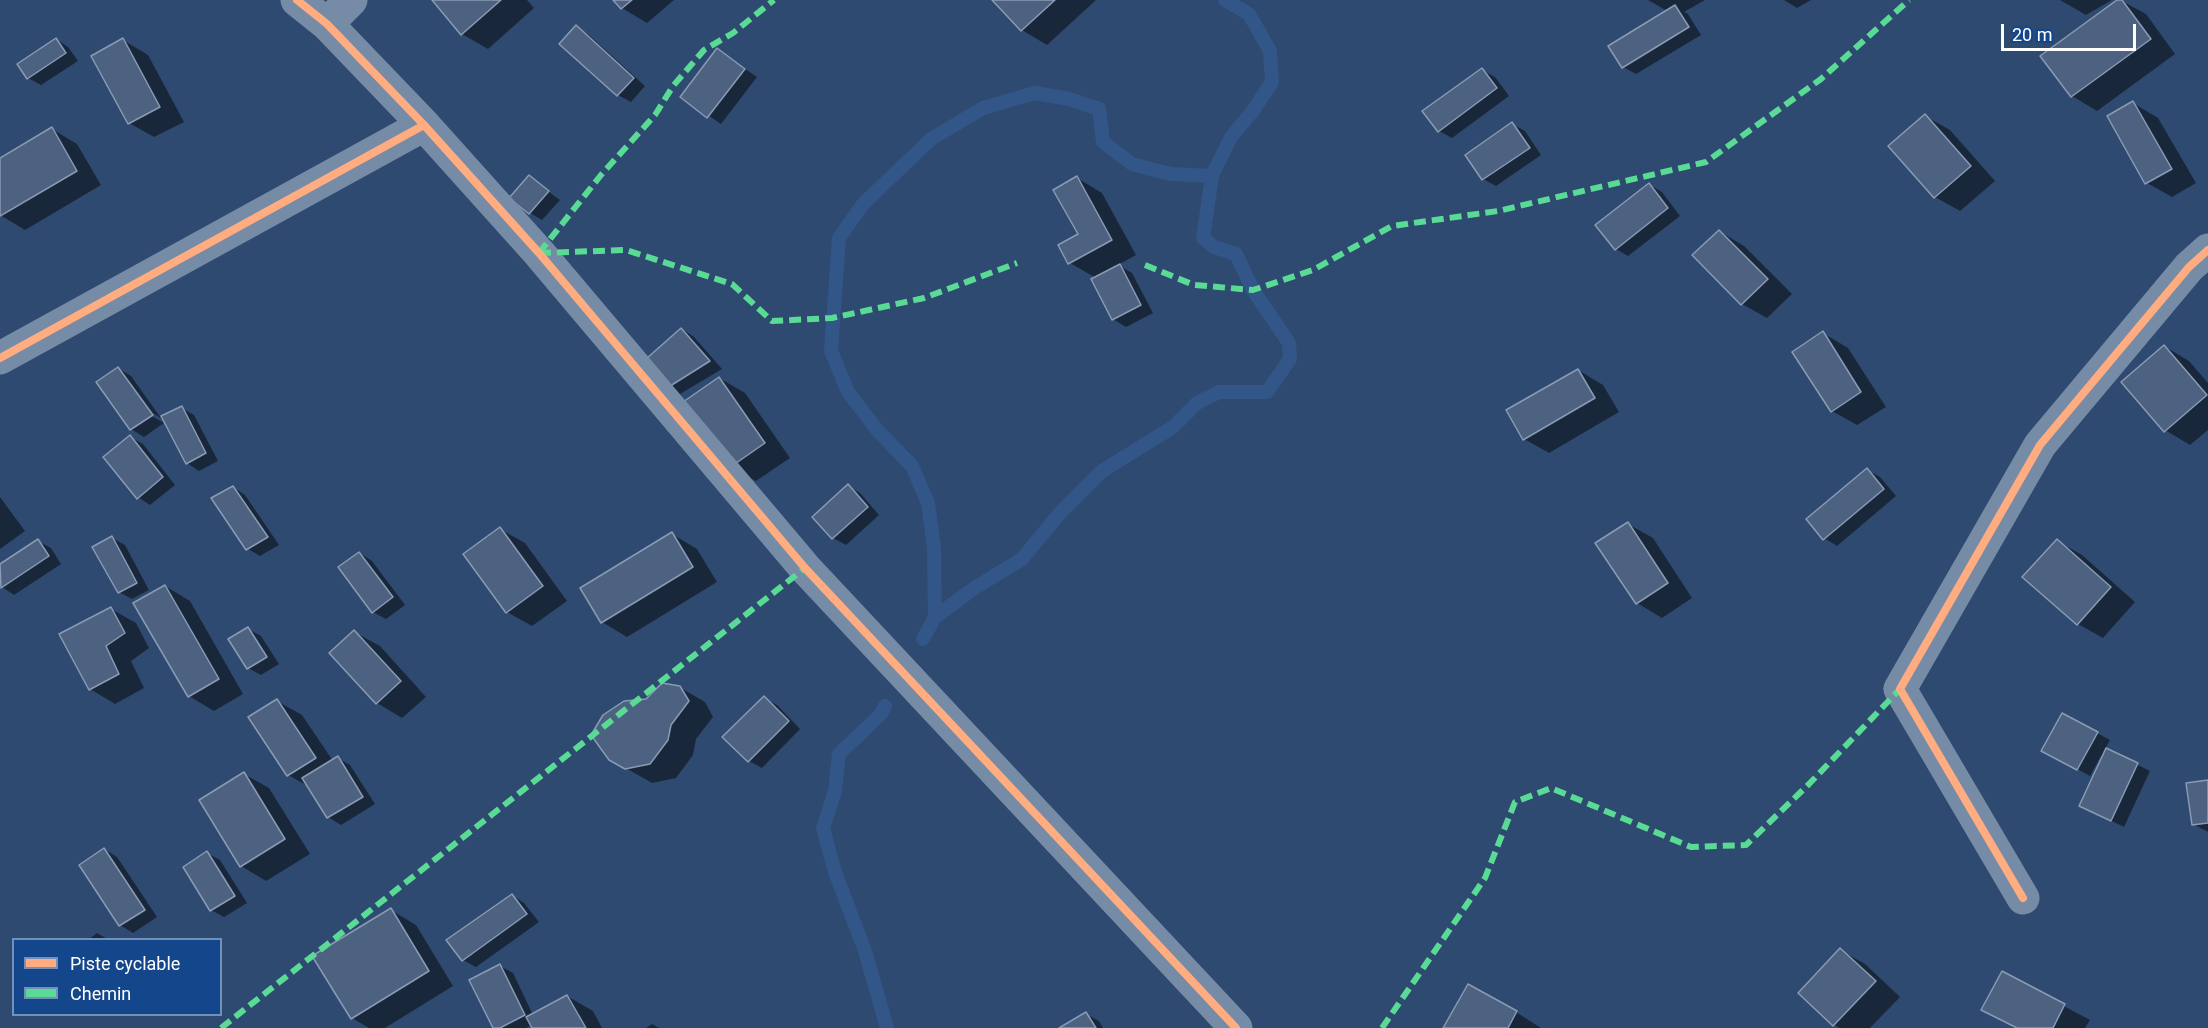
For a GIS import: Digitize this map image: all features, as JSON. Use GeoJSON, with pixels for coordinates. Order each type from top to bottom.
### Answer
{"type":"FeatureCollection","features":[{"type":"Feature","properties":{"kind":"street"},"geometry":{"type":"LineString","coordinates":[[297,0],[327,24],[424,125],[539,253],[805,568],[1236,1028]]}},
{"type":"Feature","properties":{"kind":"street"},"geometry":{"type":"LineString","coordinates":[[327,24],[351,0]]}},
{"type":"Feature","properties":{"kind":"street"},"geometry":{"type":"LineString","coordinates":[[0,358],[424,125]]}},
{"type":"Feature","properties":{"kind":"street"},"geometry":{"type":"LineString","coordinates":[[2023,898],[1900,689],[2040,445],[2189,267],[2208,250]]}},
{"type":"Feature","properties":{"kind":"building"},"geometry":{"type":"Polygon","coordinates":[[[432,0],[501,0],[461,35],[432,0]]]}},
{"type":"Feature","properties":{"kind":"building"},"geometry":{"type":"Polygon","coordinates":[[[613,0],[632,0],[621,9],[613,0]]]}},
{"type":"Feature","properties":{"kind":"building"},"geometry":{"type":"Polygon","coordinates":[[[992,0],[1055,0],[1021,31],[992,0]]]}},
{"type":"Feature","properties":{"kind":"building"},"geometry":{"type":"Polygon","coordinates":[[[2117,0],[2122,0],[2151,39],[2071,97],[2040,56],[2117,0]]]}},
{"type":"Feature","properties":{"kind":"building"},"geometry":{"type":"Polygon","coordinates":[[[1675,5],[1689,27],[1622,68],[1608,46],[1675,5]]]}},
{"type":"Feature","properties":{"kind":"building"},"geometry":{"type":"Polygon","coordinates":[[[576,25],[634,78],[617,96],[559,44],[576,25]]]}},
{"type":"Feature","properties":{"kind":"building"},"geometry":{"type":"Polygon","coordinates":[[[56,38],[66,53],[27,79],[17,64],[56,38]]]}},
{"type":"Feature","properties":{"kind":"building"},"geometry":{"type":"Polygon","coordinates":[[[123,38],[160,107],[128,124],[91,56],[123,38]]]}},
{"type":"Feature","properties":{"kind":"building"},"geometry":{"type":"Polygon","coordinates":[[[717,48],[745,69],[707,118],[680,97],[717,48]]]}},
{"type":"Feature","properties":{"kind":"building"},"geometry":{"type":"Polygon","coordinates":[[[1482,68],[1497,88],[1438,132],[1422,111],[1482,68]]]}},
{"type":"Feature","properties":{"kind":"building"},"geometry":{"type":"Polygon","coordinates":[[[2133,101],[2172,169],[2145,184],[2107,116],[2133,101]]]}},
{"type":"Feature","properties":{"kind":"building"},"geometry":{"type":"Polygon","coordinates":[[[1925,114],[1971,166],[1934,198],[1888,146],[1925,114]]]}},
{"type":"Feature","properties":{"kind":"building"},"geometry":{"type":"Polygon","coordinates":[[[1512,122],[1530,148],[1482,180],[1465,155],[1512,122]]]}},
{"type":"Feature","properties":{"kind":"building"},"geometry":{"type":"Polygon","coordinates":[[[52,127],[77,171],[0,216],[0,158],[52,127]]]}},
{"type":"Feature","properties":{"kind":"building"},"geometry":{"type":"Polygon","coordinates":[[[529,175],[549,191],[529,214],[509,198],[529,175]]]}},
{"type":"Feature","properties":{"kind":"building"},"geometry":{"type":"Polygon","coordinates":[[[1077,176],[1112,240],[1068,264],[1058,245],[1078,234],[1053,190],[1077,176]]]}},
{"type":"Feature","properties":{"kind":"building"},"geometry":{"type":"Polygon","coordinates":[[[1649,183],[1668,208],[1615,250],[1595,225],[1649,183]]]}},
{"type":"Feature","properties":{"kind":"building"},"geometry":{"type":"Polygon","coordinates":[[[1719,230],[1768,279],[1741,305],[1692,255],[1719,230]]]}},
{"type":"Feature","properties":{"kind":"building"},"geometry":{"type":"Polygon","coordinates":[[[1120,264],[1141,305],[1112,320],[1091,279],[1120,264]]]}},
{"type":"Feature","properties":{"kind":"building"},"geometry":{"type":"Polygon","coordinates":[[[681,328],[710,361],[667,388],[646,359],[681,328]]]}},
{"type":"Feature","properties":{"kind":"building"},"geometry":{"type":"Polygon","coordinates":[[[1823,331],[1861,392],[1831,412],[1792,352],[1823,331]]]}},
{"type":"Feature","properties":{"kind":"building"},"geometry":{"type":"Polygon","coordinates":[[[2164,345],[2207,395],[2164,432],[2121,382],[2164,345]]]}},
{"type":"Feature","properties":{"kind":"building"},"geometry":{"type":"Polygon","coordinates":[[[118,367],[153,415],[130,430],[96,382],[118,367]]]}},
{"type":"Feature","properties":{"kind":"building"},"geometry":{"type":"Polygon","coordinates":[[[1578,369],[1595,398],[1523,440],[1506,410],[1578,369]]]}},
{"type":"Feature","properties":{"kind":"building"},"geometry":{"type":"Polygon","coordinates":[[[719,377],[765,443],[729,468],[683,402],[719,377]]]}},
{"type":"Feature","properties":{"kind":"building"},"geometry":{"type":"Polygon","coordinates":[[[182,406],[206,453],[186,464],[161,416],[182,406]]]}},
{"type":"Feature","properties":{"kind":"building"},"geometry":{"type":"Polygon","coordinates":[[[130,435],[163,477],[137,499],[103,457],[130,435]]]}},
{"type":"Feature","properties":{"kind":"building"},"geometry":{"type":"Polygon","coordinates":[[[1867,468],[1884,489],[1823,540],[1806,519],[1867,468]]]}},
{"type":"Feature","properties":{"kind":"building"},"geometry":{"type":"Polygon","coordinates":[[[848,484],[868,507],[832,539],[812,517],[848,484]]]}},
{"type":"Feature","properties":{"kind":"building"},"geometry":{"type":"Polygon","coordinates":[[[233,486],[268,537],[246,550],[211,498],[233,486]]]}},
{"type":"Feature","properties":{"kind":"building"},"geometry":{"type":"Polygon","coordinates":[[[1628,522],[1668,583],[1636,604],[1595,543],[1628,522]]]}},
{"type":"Feature","properties":{"kind":"building"},"geometry":{"type":"Polygon","coordinates":[[[500,527],[543,586],[506,613],[463,554],[500,527]]]}},
{"type":"Feature","properties":{"kind":"building"},"geometry":{"type":"Polygon","coordinates":[[[672,532],[693,567],[601,623],[580,588],[672,532]]]}},
{"type":"Feature","properties":{"kind":"building"},"geometry":{"type":"Polygon","coordinates":[[[112,536],[137,583],[118,593],[92,547],[112,536]]]}},
{"type":"Feature","properties":{"kind":"building"},"geometry":{"type":"Polygon","coordinates":[[[38,539],[49,556],[1,588],[0,564],[38,539]]]}},
{"type":"Feature","properties":{"kind":"building"},"geometry":{"type":"Polygon","coordinates":[[[2057,539],[2111,587],[2077,625],[2022,577],[2057,539]]]}},
{"type":"Feature","properties":{"kind":"building"},"geometry":{"type":"Polygon","coordinates":[[[359,552],[393,597],[372,613],[338,567],[359,552]]]}},
{"type":"Feature","properties":{"kind":"building"},"geometry":{"type":"Polygon","coordinates":[[[165,585],[219,679],[188,697],[133,603],[165,585]]]}},
{"type":"Feature","properties":{"kind":"building"},"geometry":{"type":"Polygon","coordinates":[[[111,607],[125,633],[106,646],[119,674],[89,690],[59,634],[111,607]]]}},
{"type":"Feature","properties":{"kind":"building"},"geometry":{"type":"Polygon","coordinates":[[[248,627],[267,657],[247,669],[228,639],[248,627]]]}},
{"type":"Feature","properties":{"kind":"building"},"geometry":{"type":"Polygon","coordinates":[[[354,630],[401,681],[376,704],[329,653],[354,630]]]}},
{"type":"Feature","properties":{"kind":"building"},"geometry":{"type":"Polygon","coordinates":[[[662,683],[680,686],[689,701],[671,725],[668,740],[650,764],[625,769],[609,760],[591,735],[603,715],[624,701],[646,699],[662,683]]]}},
{"type":"Feature","properties":{"kind":"building"},"geometry":{"type":"Polygon","coordinates":[[[764,696],[789,721],[748,762],[722,737],[764,696]]]}},
{"type":"Feature","properties":{"kind":"building"},"geometry":{"type":"Polygon","coordinates":[[[277,699],[316,758],[287,776],[248,717],[277,699]]]}},
{"type":"Feature","properties":{"kind":"building"},"geometry":{"type":"Polygon","coordinates":[[[2062,713],[2098,732],[2077,770],[2041,751],[2062,713]]]}},
{"type":"Feature","properties":{"kind":"building"},"geometry":{"type":"Polygon","coordinates":[[[2106,748],[2138,763],[2111,821],[2079,806],[2106,748]]]}},
{"type":"Feature","properties":{"kind":"building"},"geometry":{"type":"Polygon","coordinates":[[[338,756],[363,797],[327,818],[302,778],[338,756]]]}},
{"type":"Feature","properties":{"kind":"building"},"geometry":{"type":"Polygon","coordinates":[[[244,772],[285,839],[240,867],[199,800],[244,772]]]}},
{"type":"Feature","properties":{"kind":"building"},"geometry":{"type":"Polygon","coordinates":[[[2208,780],[2208,823],[2192,825],[2186,783],[2208,780]]]}},
{"type":"Feature","properties":{"kind":"building"},"geometry":{"type":"Polygon","coordinates":[[[104,848],[145,910],[119,926],[79,865],[104,848]]]}},
{"type":"Feature","properties":{"kind":"building"},"geometry":{"type":"Polygon","coordinates":[[[207,851],[235,896],[210,911],[183,867],[207,851]]]}},
{"type":"Feature","properties":{"kind":"building"},"geometry":{"type":"Polygon","coordinates":[[[512,894],[527,914],[462,961],[446,940],[512,894]]]}},
{"type":"Feature","properties":{"kind":"building"},"geometry":{"type":"Polygon","coordinates":[[[391,908],[429,971],[351,1019],[312,956],[391,908]]]}},
{"type":"Feature","properties":{"kind":"building"},"geometry":{"type":"Polygon","coordinates":[[[1840,948],[1876,981],[1833,1026],[1798,993],[1840,948]]]}},
{"type":"Feature","properties":{"kind":"building"},"geometry":{"type":"Polygon","coordinates":[[[500,964],[525,1015],[500,1028],[493,1028],[469,980],[500,964]]]}},
{"type":"Feature","properties":{"kind":"building"},"geometry":{"type":"Polygon","coordinates":[[[2002,971],[2065,1004],[2053,1028],[2017,1028],[1981,1010],[2002,971]]]}},
{"type":"Feature","properties":{"kind":"building"},"geometry":{"type":"Polygon","coordinates":[[[1468,984],[1517,1011],[1508,1028],[1443,1028],[1468,984]]]}},
{"type":"Feature","properties":{"kind":"building"},"geometry":{"type":"Polygon","coordinates":[[[567,995],[586,1028],[532,1028],[526,1017],[567,995]]]}},
{"type":"Feature","properties":{"kind":"building"},"geometry":{"type":"Polygon","coordinates":[[[1086,1012],[1096,1028],[1059,1028],[1086,1012]]]}},
{"type":"Feature","properties":{"kind":"waterway"},"geometry":{"type":"LineString","coordinates":[[935,617],[934,548],[928,503],[912,466],[878,431],[848,392],[831,351],[839,238],[863,204],[931,139],[983,108],[1035,93],[1069,99],[1099,109],[1103,142],[1132,164],[1170,174],[1212,176],[1231,137],[1252,112],[1272,82],[1270,51],[1249,14],[1225,0]]}},
{"type":"Feature","properties":{"kind":"waterway"},"geometry":{"type":"LineString","coordinates":[[923,639],[935,617],[976,587],[1022,559],[1059,514],[1102,471],[1173,427],[1197,403],[1219,392],[1267,392],[1290,359],[1289,343],[1253,290],[1236,254],[1214,247],[1203,238],[1212,176]]}},
{"type":"Feature","properties":{"kind":"waterway"},"geometry":{"type":"LineString","coordinates":[[885,706],[881,714],[839,754],[835,791],[823,828],[835,872],[865,951],[887,1028]]}},
{"type":"Feature","properties":{"kind":"marked path"},"geometry":{"type":"LineString","coordinates":[[539,253],[601,175],[655,115],[673,86],[704,50],[733,33],[774,0]]}},
{"type":"Feature","properties":{"kind":"marked path"},"geometry":{"type":"LineString","coordinates":[[1145,265],[1194,285],[1253,290],[1313,270],[1392,226],[1498,211],[1706,162],[1821,79],[1909,0]]}},
{"type":"Feature","properties":{"kind":"marked path"},"geometry":{"type":"LineString","coordinates":[[539,253],[626,250],[732,284],[772,321],[832,318],[924,298],[1017,263]]}},
{"type":"Feature","properties":{"kind":"marked path"},"geometry":{"type":"LineString","coordinates":[[221,1028],[805,568]]}},
{"type":"Feature","properties":{"kind":"marked path"},"geometry":{"type":"LineString","coordinates":[[1382,1028],[1485,878],[1515,802],[1551,788],[1691,847],[1746,845],[1809,784],[1900,689]]}},
{"type":"Feature","properties":{"kind":"cycle path"},"geometry":{"type":"LineString","coordinates":[[297,0],[327,24],[424,125],[539,253],[805,568],[1236,1028]]}},
{"type":"Feature","properties":{"kind":"cycle path"},"geometry":{"type":"LineString","coordinates":[[0,358],[424,125]]}},
{"type":"Feature","properties":{"kind":"cycle path"},"geometry":{"type":"LineString","coordinates":[[2023,898],[1900,689],[2040,445],[2189,267],[2208,250]]}}]}
